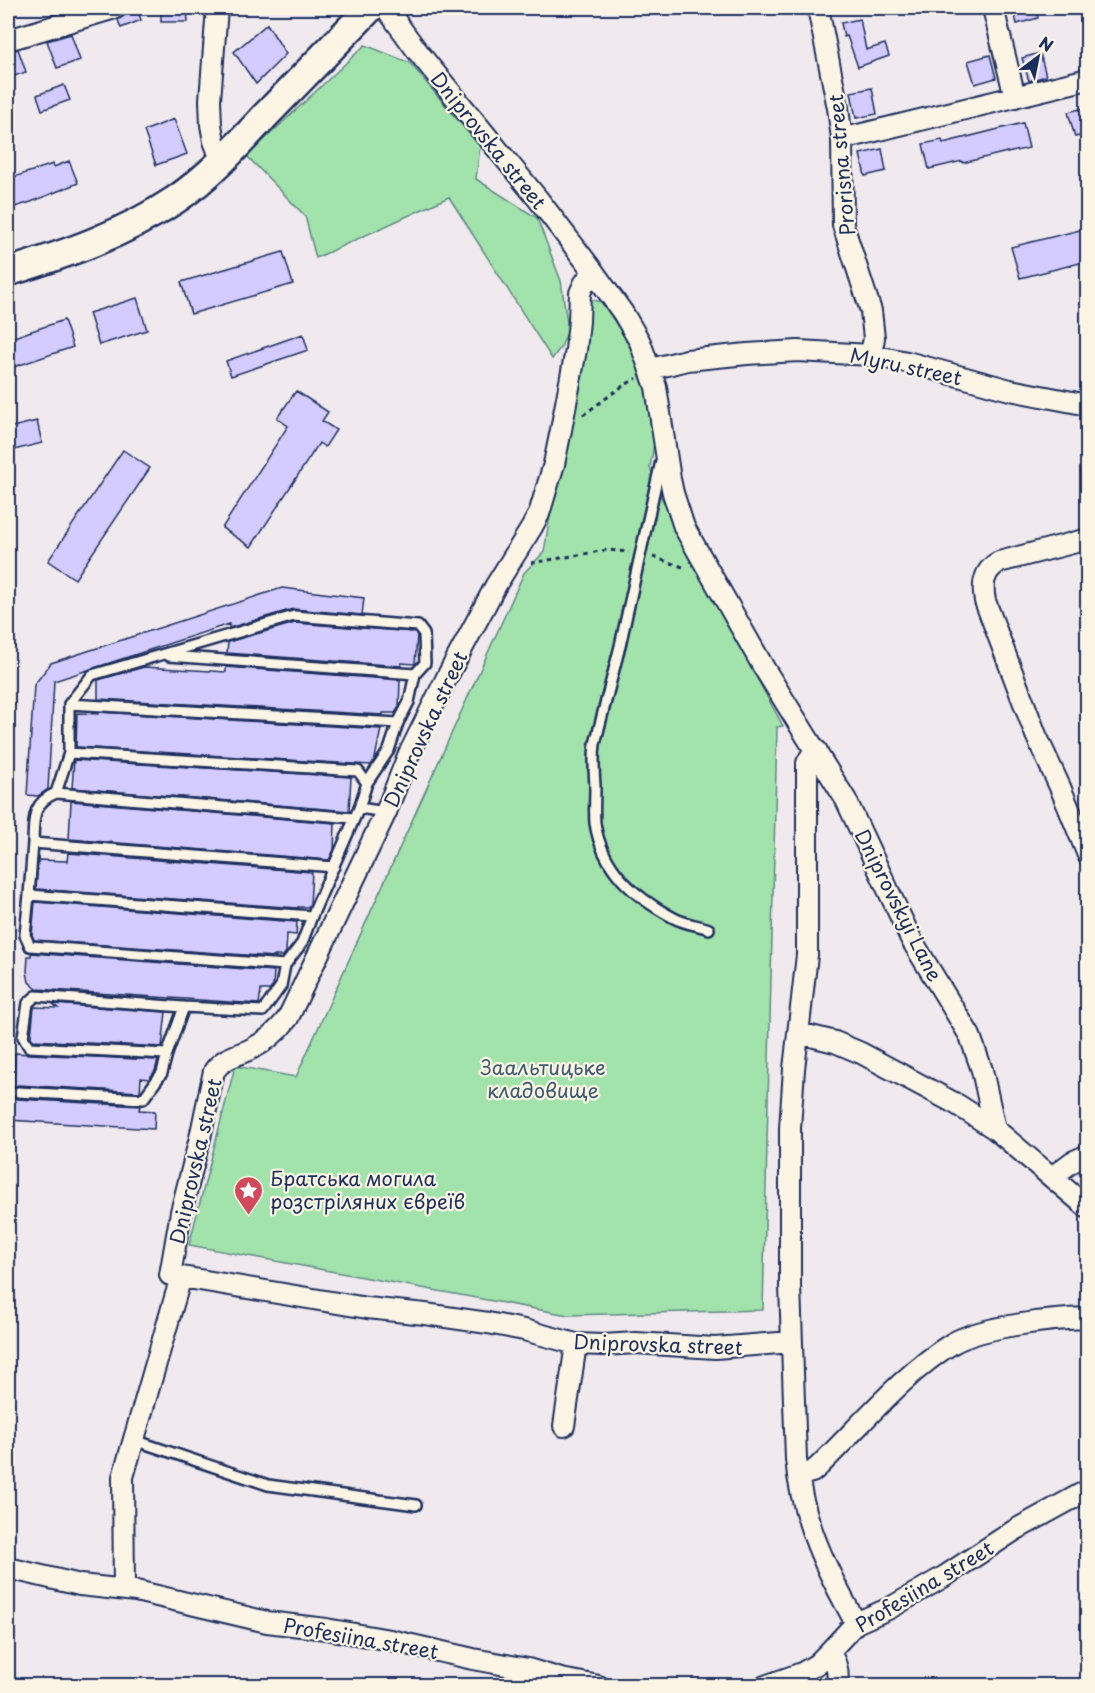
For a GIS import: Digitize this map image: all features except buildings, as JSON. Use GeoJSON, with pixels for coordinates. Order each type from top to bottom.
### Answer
{"type":"FeatureCollection","features":[{"type":"Feature","properties":{"kind":"main road"},"geometry":{"type":"LineString","coordinates":[[8,272],[60,256],[144,219],[187,191],[222,162],[370,8]]}},
{"type":"Feature","properties":{"kind":"street"},"geometry":{"type":"LineString","coordinates":[[8,40],[115,8]]}},
{"type":"Feature","properties":{"kind":"street"},"geometry":{"type":"LineString","coordinates":[[217,8],[210,100],[214,141],[222,162]]}},
{"type":"Feature","properties":{"kind":"street","name":"Dniprovska street"},"geometry":{"type":"LineString","coordinates":[[386,8],[418,52],[531,190],[593,271],[623,313],[640,342],[656,387],[673,494],[684,527],[764,668],[817,751]]}},
{"type":"Feature","properties":{"kind":"street","name":"Prorisna street"},"geometry":{"type":"LineString","coordinates":[[818,8],[842,139],[843,225],[871,311],[874,338],[871,355]]}},
{"type":"Feature","properties":{"kind":"street"},"geometry":{"type":"LineString","coordinates":[[993,8],[1015,97]]}},
{"type":"Feature","properties":{"kind":"street"},"geometry":{"type":"LineString","coordinates":[[842,139],[1088,79]]}},
{"type":"Feature","properties":{"kind":"street","name":"Dniprovska street"},"geometry":{"type":"LineString","coordinates":[[593,271],[580,292],[576,350],[554,464],[539,514],[481,610],[408,756],[386,813],[288,1018],[273,1035],[251,1049],[226,1058],[214,1071],[181,1212],[170,1275],[367,1308],[488,1323],[576,1344],[636,1343],[715,1348],[792,1342]]}},
{"type":"Feature","properties":{"kind":"street","name":"Myru street"},"geometry":{"type":"LineString","coordinates":[[651,369],[687,360],[747,354],[798,351],[871,355],[907,362],[1010,390],[1088,405]]}},
{"type":"Feature","properties":{"kind":"street"},"geometry":{"type":"LineString","coordinates":[[1088,539],[999,562],[987,572],[983,590],[985,601],[1036,735],[1088,855]]}},
{"type":"Feature","properties":{"kind":"street"},"geometry":{"type":"LineString","coordinates":[[817,751],[807,763],[807,955],[790,1128],[792,1342],[798,1476],[802,1500],[812,1531],[835,1584],[856,1623]]}},
{"type":"Feature","properties":{"kind":"street","name":"Dniprovskyi Lane"},"geometry":{"type":"LineString","coordinates":[[817,751],[846,800],[911,939],[970,1036],[982,1070],[995,1129]]}},
{"type":"Feature","properties":{"kind":"street"},"geometry":{"type":"LineString","coordinates":[[799,1033],[835,1042],[861,1053],[930,1089],[995,1129],[1088,1208]]}},
{"type":"Feature","properties":{"kind":"street"},"geometry":{"type":"LineString","coordinates":[[1052,1177],[1062,1168],[1088,1155]]}},
{"type":"Feature","properties":{"kind":"street"},"geometry":{"type":"LineString","coordinates":[[124,1589],[123,1477],[181,1277]]}},
{"type":"Feature","properties":{"kind":"street"},"geometry":{"type":"LineString","coordinates":[[798,1476],[812,1472],[818,1467],[902,1384],[953,1343],[990,1330],[1032,1323],[1088,1318]]}},
{"type":"Feature","properties":{"kind":"street"},"geometry":{"type":"LineString","coordinates":[[564,1426],[576,1344]]}},
{"type":"Feature","properties":{"kind":"street","name":"Profesiina street"},"geometry":{"type":"LineString","coordinates":[[765,1686],[802,1673],[817,1664],[856,1623],[890,1608],[945,1576],[1015,1530],[1088,1490]]}},
{"type":"Feature","properties":{"kind":"street","name":"Profesiina street"},"geometry":{"type":"LineString","coordinates":[[8,1568],[80,1585],[124,1589],[267,1622],[390,1640],[599,1686]]}},
{"type":"Feature","properties":{"kind":"street"},"geometry":{"type":"LineString","coordinates":[[829,1652],[836,1661],[838,1669],[837,1686]]}},
{"type":"Feature","properties":{"kind":"lane"},"geometry":{"type":"LineString","coordinates":[[665,444],[620,646],[595,744],[593,757],[595,822],[600,845],[607,861],[624,883],[675,919],[709,929]]}},
{"type":"Feature","properties":{"kind":"lane"},"geometry":{"type":"LineString","coordinates":[[56,794],[69,753],[69,704],[92,675],[294,616],[418,626],[424,634],[425,663],[415,674],[409,702],[398,723],[389,750],[367,783],[359,808],[302,943],[285,965],[281,986],[263,1011],[36,996],[28,1003],[23,1037],[29,1047],[167,1054]]}},
{"type":"Feature","properties":{"kind":"lane"},"geometry":{"type":"LineString","coordinates":[[162,655],[415,674]]}},
{"type":"Feature","properties":{"kind":"lane"},"geometry":{"type":"LineString","coordinates":[[69,704],[398,723]]}},
{"type":"Feature","properties":{"kind":"lane"},"geometry":{"type":"LineString","coordinates":[[69,753],[357,771],[367,783]]}},
{"type":"Feature","properties":{"kind":"lane"},"geometry":{"type":"LineString","coordinates":[[285,965],[30,946],[25,935],[35,812],[46,797],[56,794],[354,818]]}},
{"type":"Feature","properties":{"kind":"lane"},"geometry":{"type":"LineString","coordinates":[[359,808],[386,813]]}},
{"type":"Feature","properties":{"kind":"lane"},"geometry":{"type":"LineString","coordinates":[[33,843],[334,867]]}},
{"type":"Feature","properties":{"kind":"lane"},"geometry":{"type":"LineString","coordinates":[[29,895],[312,916]]}},
{"type":"Feature","properties":{"kind":"lane"},"geometry":{"type":"LineString","coordinates":[[18,1092],[143,1099],[162,1073],[184,1007]]}},
{"type":"Feature","properties":{"kind":"lane"},"geometry":{"type":"LineString","coordinates":[[134,1440],[268,1485],[416,1505]]}},
{"type":"Feature","properties":{"kind":"path"},"geometry":{"type":"LineString","coordinates":[[561,430],[651,369]]}},
{"type":"Feature","properties":{"kind":"path"},"geometry":{"type":"LineString","coordinates":[[506,568],[607,550],[641,553],[712,579]]}},
{"type":"Feature","properties":{"kind":"green space"},"geometry":{"type":"Polygon","coordinates":[[[365,45],[410,63],[480,147],[476,179],[537,218],[561,281],[568,330],[561,347],[552,359],[449,197],[316,258],[305,216],[247,156],[365,45]]]}},
{"type":"Feature","properties":{"kind":"green space","name":"Заальтицьке кладовище"},"geometry":{"type":"Polygon","coordinates":[[[586,299],[602,302],[628,342],[644,380],[651,407],[655,439],[650,467],[659,493],[783,726],[777,727],[763,1310],[568,1315],[189,1245],[235,1066],[296,1077],[524,573],[544,552],[586,299]]]}},
{"type":"Feature","properties":{"kind":"place","name":"Братська могила розстріляних євреїв"},"geometry":{"type":"Point","coordinates":[249,1216]}}]}
